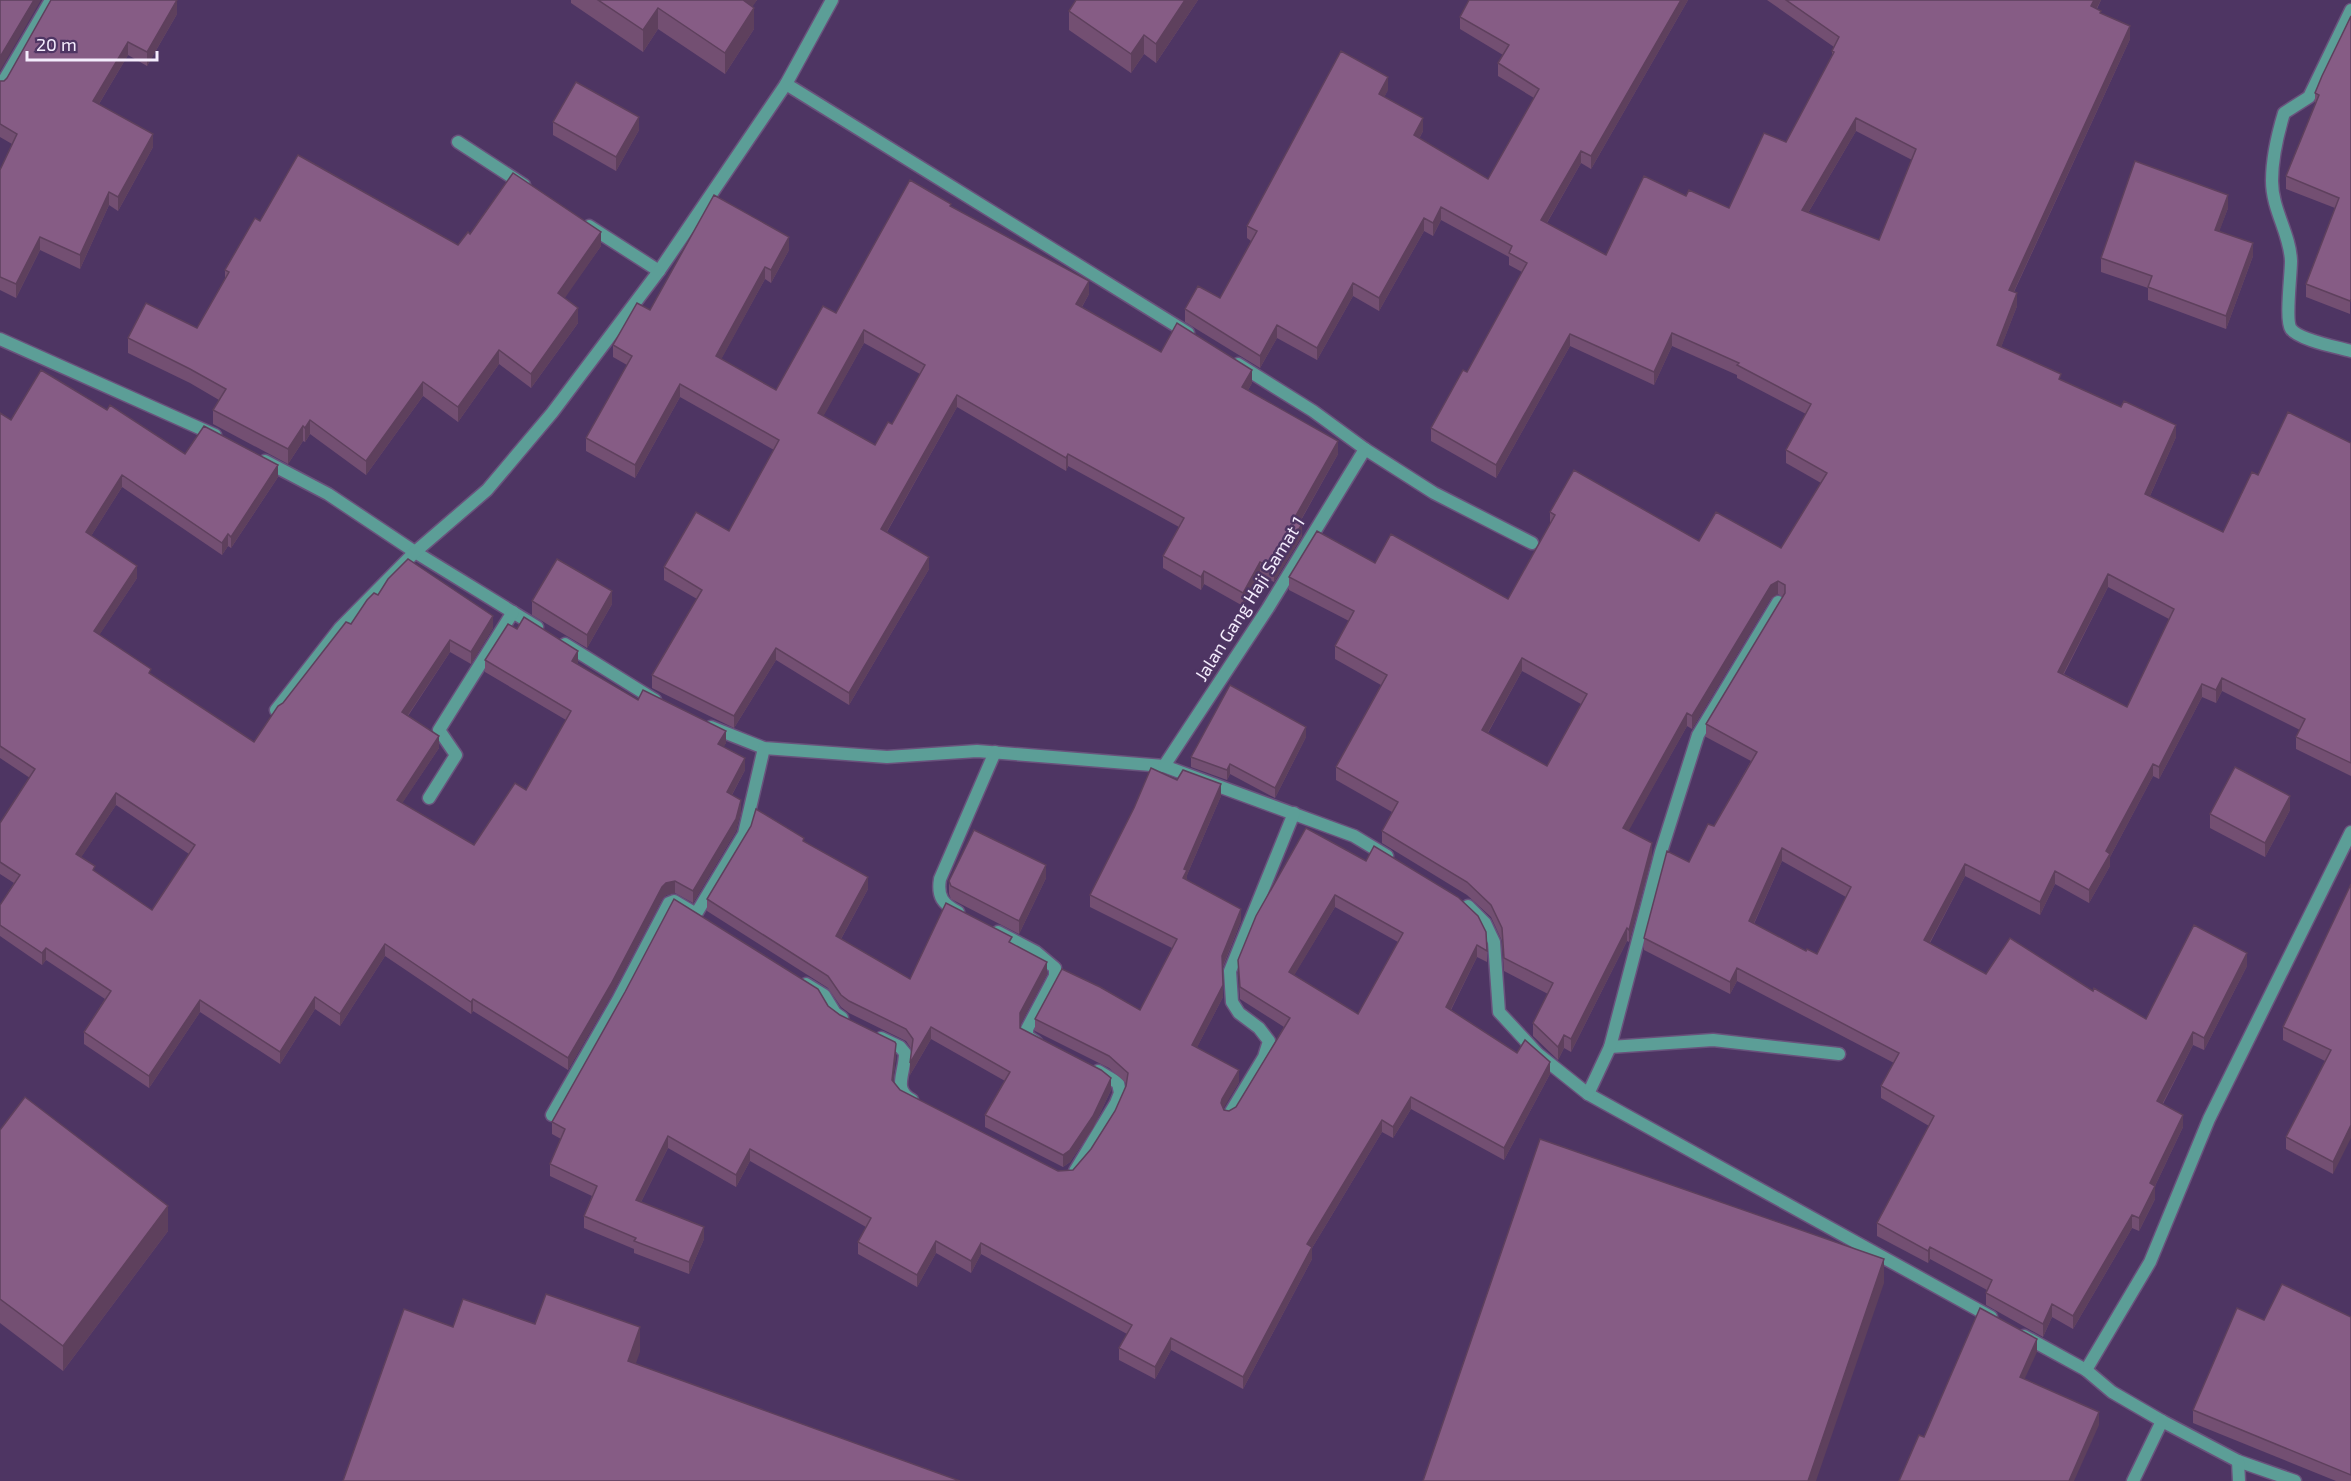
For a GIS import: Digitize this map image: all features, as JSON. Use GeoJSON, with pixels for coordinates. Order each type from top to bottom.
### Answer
{"type":"FeatureCollection","features":[{"type":"Feature","properties":{"kind":"street"},"geometry":{"type":"LineString","coordinates":[[0,87],[51,0]]}},
{"type":"Feature","properties":{"kind":"street"},"geometry":{"type":"LineString","coordinates":[[276,710],[340,628],[415,552],[487,490],[552,413],[658,271],[786,84],[830,1]]}},
{"type":"Feature","properties":{"kind":"street"},"geometry":{"type":"LineString","coordinates":[[2351,10],[2309,97],[2284,113],[2275,142],[2272,182],[2274,204],[2291,248],[2292,283],[2287,319],[2290,327],[2296,335],[2351,351]]}},
{"type":"Feature","properties":{"kind":"street"},"geometry":{"type":"LineString","coordinates":[[786,84],[1203,342]]}},
{"type":"Feature","properties":{"kind":"street"},"geometry":{"type":"LineString","coordinates":[[458,142],[538,194]]}},
{"type":"Feature","properties":{"kind":"street"},"geometry":{"type":"LineString","coordinates":[[578,219],[658,271]]}},
{"type":"Feature","properties":{"kind":"street"},"geometry":{"type":"LineString","coordinates":[[0,339],[226,441]]}},
{"type":"Feature","properties":{"kind":"street"},"geometry":{"type":"LineString","coordinates":[[1223,355],[1313,411],[1365,449],[1434,492],[1532,543]]}},
{"type":"Feature","properties":{"kind":"street","name":"Jalan Gang Haji Samat 1"},"geometry":{"type":"LineString","coordinates":[[1164,766],[1268,608],[1365,449]]}},
{"type":"Feature","properties":{"kind":"street"},"geometry":{"type":"LineString","coordinates":[[257,457],[328,494],[415,552],[669,707]]}},
{"type":"Feature","properties":{"kind":"street"},"geometry":{"type":"LineString","coordinates":[[1588,1094],[1610,1047],[1661,852],[1698,735],[1778,602]]}},
{"type":"Feature","properties":{"kind":"street"},"geometry":{"type":"LineString","coordinates":[[429,798],[456,755],[439,730],[513,612]]}},
{"type":"Feature","properties":{"kind":"street"},"geometry":{"type":"LineString","coordinates":[[696,721],[764,748],[887,757],[977,751],[1164,766],[1354,836],[1394,860]]}},
{"type":"Feature","properties":{"kind":"street"},"geometry":{"type":"LineString","coordinates":[[552,1115],[618,1000],[669,903],[674,902],[700,917],[744,834],[764,748]]}},
{"type":"Feature","properties":{"kind":"street"},"geometry":{"type":"LineString","coordinates":[[965,915],[945,905],[938,889],[940,879],[995,753]]}},
{"type":"Feature","properties":{"kind":"street"},"geometry":{"type":"LineString","coordinates":[[1229,1115],[1264,1057],[1269,1041],[1259,1028],[1239,1013],[1232,1002],[1230,971],[1294,813]]}},
{"type":"Feature","properties":{"kind":"street"},"geometry":{"type":"LineString","coordinates":[[2086,1370],[2150,1262],[2209,1119],[2351,831]]}},
{"type":"Feature","properties":{"kind":"street"},"geometry":{"type":"LineString","coordinates":[[1453,896],[1463,902],[1485,923],[1494,942],[1499,1012],[1538,1054],[1588,1094],[2086,1370],[2112,1392],[2162,1421],[2238,1461],[2295,1481]]}},
{"type":"Feature","properties":{"kind":"street"},"geometry":{"type":"LineString","coordinates":[[986,926],[1036,952],[1054,968],[1055,976],[1027,1029],[1027,1036],[1030,1039],[1052,1049]]}},
{"type":"Feature","properties":{"kind":"street"},"geometry":{"type":"LineString","coordinates":[[796,977],[825,994],[835,1013],[851,1023]]}},
{"type":"Feature","properties":{"kind":"street"},"geometry":{"type":"LineString","coordinates":[[868,1031],[900,1047],[905,1053],[900,1090],[904,1095],[923,1106]]}},
{"type":"Feature","properties":{"kind":"street"},"geometry":{"type":"LineString","coordinates":[[1610,1047],[1713,1040],[1839,1054]]}},
{"type":"Feature","properties":{"kind":"street"},"geometry":{"type":"LineString","coordinates":[[1062,1176],[1071,1174],[1080,1164],[1120,1093],[1118,1083],[1084,1065]]}},
{"type":"Feature","properties":{"kind":"street"},"geometry":{"type":"LineString","coordinates":[[2133,1481],[2162,1421]]}},
{"type":"Feature","properties":{"kind":"street"},"geometry":{"type":"LineString","coordinates":[[2238,1461],[2239,1481]]}},
{"type":"Feature","properties":{"kind":"building"},"geometry":{"type":"Polygon","coordinates":[[[0,0],[34,0],[0,57],[0,0]]]}},
{"type":"Feature","properties":{"kind":"building"},"geometry":{"type":"Polygon","coordinates":[[[51,0],[177,0],[147,52],[128,42],[93,101],[153,134],[118,197],[109,192],[80,255],[40,237],[16,284],[0,277],[0,170],[17,134],[0,124],[0,81],[7,78],[51,0]]]}},
{"type":"Feature","properties":{"kind":"building"},"geometry":{"type":"Polygon","coordinates":[[[598,0],[743,0],[754,8],[725,53],[658,8],[643,30],[598,0]]]}},
{"type":"Feature","properties":{"kind":"building"},"geometry":{"type":"Polygon","coordinates":[[[1076,0],[1185,0],[1156,44],[1144,35],[1131,54],[1069,11],[1076,0]]]}},
{"type":"Feature","properties":{"kind":"building"},"geometry":{"type":"Polygon","coordinates":[[[1469,0],[1681,0],[1591,156],[1581,151],[1541,220],[1606,255],[1644,176],[1686,196],[1689,190],[1729,208],[1764,133],[1786,142],[1834,52],[1832,51],[1839,37],[1786,0],[2094,0],[2091,6],[2101,11],[2100,13],[2130,26],[2009,290],[2017,293],[1997,345],[2061,374],[2059,379],[2121,407],[2124,401],[2176,425],[2145,494],[2223,532],[2252,472],[2258,475],[2288,412],[2351,443],[2351,763],[2296,737],[2305,719],[2222,678],[2216,690],[2202,684],[2159,767],[2153,764],[2106,851],[2110,854],[2089,890],[2055,871],[2040,902],[1965,864],[1924,940],[1986,974],[2010,938],[2093,991],[2094,988],[2146,1019],[2194,925],[2247,953],[2204,1038],[2193,1032],[2157,1101],[2183,1115],[2150,1183],[2155,1186],[2139,1218],[2132,1215],[2073,1316],[2052,1304],[2043,1324],[1986,1293],[1992,1280],[1930,1247],[1928,1251],[1877,1223],[1934,1116],[1881,1086],[1899,1053],[1737,968],[1730,982],[1644,938],[1667,851],[1689,862],[1708,824],[1714,826],[1757,752],[1706,724],[1785,593],[1785,585],[1778,581],[1771,585],[1692,716],[1687,713],[1623,828],[1652,843],[1629,930],[1627,928],[1571,1039],[1564,1035],[1558,1047],[1533,1023],[1553,983],[1504,958],[1502,928],[1491,905],[1467,882],[1382,831],[1398,802],[1336,767],[1387,675],[1335,646],[1354,611],[1289,577],[1317,531],[1375,563],[1391,534],[1508,599],[1555,515],[1550,512],[1574,470],[1699,541],[1716,512],[1781,548],[1827,473],[1786,450],[1811,404],[1737,365],[1739,363],[1672,333],[1654,372],[1570,334],[1496,465],[1431,428],[1463,370],[1467,372],[1527,263],[1509,253],[1512,246],[1441,207],[1433,223],[1424,218],[1379,298],[1353,283],[1317,348],[1277,325],[1260,356],[1185,309],[1198,286],[1220,298],[1257,231],[1247,226],[1341,51],[1388,77],[1379,94],[1423,118],[1414,135],[1488,179],[1539,89],[1498,63],[1509,45],[1460,17],[1469,0]],[[1856,118],[1802,210],[1879,240],[1916,149],[1856,118]],[[2108,574],[2058,672],[2127,707],[2174,609],[2108,574]],[[1522,658],[1482,730],[1547,766],[1587,694],[1522,658]],[[1782,848],[1749,921],[1806,951],[1807,949],[1817,954],[1851,887],[1782,848]]]}},
{"type":"Feature","properties":{"kind":"building"},"geometry":{"type":"Polygon","coordinates":[[[2351,16],[2350,301],[2306,284],[2339,198],[2286,176],[2319,95],[2315,93],[2351,16]]]}},
{"type":"Feature","properties":{"kind":"building"},"geometry":{"type":"Polygon","coordinates":[[[576,82],[639,117],[616,157],[553,122],[576,82]]]}},
{"type":"Feature","properties":{"kind":"building"},"geometry":{"type":"Polygon","coordinates":[[[298,155],[458,245],[468,232],[470,234],[513,173],[601,232],[558,293],[578,308],[531,374],[499,350],[458,407],[423,382],[366,461],[310,420],[305,428],[303,426],[288,449],[213,410],[226,389],[128,338],[146,303],[197,328],[229,272],[225,270],[255,218],[260,221],[298,155]]]}},
{"type":"Feature","properties":{"kind":"building"},"geometry":{"type":"Polygon","coordinates":[[[2135,161],[2228,195],[2215,230],[2253,243],[2226,316],[2148,287],[2152,276],[2101,258],[2135,161]]]}},
{"type":"Feature","properties":{"kind":"building"},"geometry":{"type":"Polygon","coordinates":[[[910,180],[951,204],[950,206],[1089,281],[1076,304],[1161,352],[1177,323],[1252,370],[1242,387],[1338,441],[1294,519],[1302,524],[1274,569],[1260,562],[1243,593],[1204,571],[1201,577],[1163,556],[1184,518],[1068,454],[1066,458],[957,395],[881,529],[929,557],[849,693],[776,648],[734,716],[652,675],[702,590],[664,567],[696,512],[729,531],[779,440],[680,384],[635,465],[586,438],[632,356],[613,345],[637,303],[650,310],[714,195],[789,237],[771,270],[765,267],[716,356],[776,390],[823,306],[836,313],[910,180]],[[864,330],[818,413],[875,445],[888,422],[892,424],[925,365],[864,330]]]}},
{"type":"Feature","properties":{"kind":"building"},"geometry":{"type":"Polygon","coordinates":[[[41,370],[107,410],[110,405],[185,454],[204,426],[278,465],[231,537],[228,534],[222,543],[122,475],[86,532],[137,566],[94,631],[151,669],[149,673],[254,742],[278,706],[283,703],[346,622],[351,624],[367,600],[374,593],[378,595],[388,579],[408,559],[493,616],[471,652],[450,640],[402,712],[439,736],[397,800],[474,845],[515,783],[526,790],[571,711],[485,660],[508,624],[517,629],[524,617],[578,651],[572,661],[638,700],[643,690],[726,731],[718,744],[745,758],[727,792],[741,800],[736,819],[693,891],[675,881],[666,883],[662,887],[611,984],[568,1058],[473,999],[471,1002],[385,944],[340,1014],[315,997],[280,1052],[200,1000],[149,1076],[84,1032],[111,991],[46,948],[42,953],[0,925],[0,905],[20,875],[0,862],[0,823],[35,769],[0,746],[0,413],[11,420],[41,370]],[[116,793],[76,854],[95,866],[93,870],[152,910],[195,845],[116,793]]]}},
{"type":"Feature","properties":{"kind":"building"},"geometry":{"type":"Polygon","coordinates":[[[557,559],[612,591],[587,635],[532,601],[557,559]]]}},
{"type":"Feature","properties":{"kind":"building"},"geometry":{"type":"Polygon","coordinates":[[[1230,685],[1306,727],[1275,788],[1230,764],[1227,770],[1191,757],[1230,685]]]}},
{"type":"Feature","properties":{"kind":"building"},"geometry":{"type":"Polygon","coordinates":[[[2235,767],[2290,796],[2265,843],[2210,814],[2235,767]]]}},
{"type":"Feature","properties":{"kind":"building"},"geometry":{"type":"Polygon","coordinates":[[[1151,768],[1177,780],[1183,770],[1221,784],[1184,869],[1187,870],[1183,878],[1241,909],[1222,956],[1223,985],[1192,1045],[1239,1070],[1222,1099],[1224,1110],[1229,1111],[1236,1107],[1290,1018],[1240,987],[1238,960],[1256,916],[1306,828],[1366,861],[1374,846],[1458,897],[1478,916],[1486,932],[1487,951],[1477,945],[1446,1007],[1517,1053],[1525,1040],[1550,1062],[1504,1148],[1411,1097],[1393,1127],[1382,1120],[1307,1244],[1312,1247],[1243,1377],[1171,1338],[1155,1367],[1119,1348],[1132,1325],[981,1243],[971,1261],[936,1241],[917,1275],[858,1242],[871,1218],[750,1149],[736,1175],[668,1136],[636,1200],[704,1227],[689,1262],[634,1241],[636,1238],[584,1216],[597,1186],[550,1164],[565,1129],[552,1122],[674,899],[818,989],[828,1006],[840,1015],[895,1042],[892,1080],[900,1090],[1058,1171],[1073,1170],[1091,1149],[1115,1111],[1126,1086],[1128,1073],[1109,1056],[1035,1019],[1062,969],[1140,1010],[1177,939],[1090,895],[1134,808],[1151,768]],[[1335,895],[1289,972],[1358,1014],[1403,933],[1335,895]]]}},
{"type":"Feature","properties":{"kind":"building"},"geometry":{"type":"Polygon","coordinates":[[[756,809],[804,838],[803,841],[868,877],[836,936],[910,979],[946,903],[1012,937],[1009,942],[1047,962],[1020,1013],[1020,1028],[1101,1070],[1111,1078],[1093,1116],[1070,1150],[1063,1155],[985,1115],[1010,1072],[931,1027],[910,1063],[913,1039],[906,1029],[849,1001],[841,995],[828,976],[707,899],[751,826],[756,809]]]}},
{"type":"Feature","properties":{"kind":"building"},"geometry":{"type":"Polygon","coordinates":[[[974,830],[1046,865],[1019,921],[951,886],[949,881],[974,830]]]}},
{"type":"Feature","properties":{"kind":"building"},"geometry":{"type":"Polygon","coordinates":[[[2351,884],[2351,1125],[2333,1162],[2286,1137],[2331,1050],[2283,1027],[2351,884]]]}},
{"type":"Feature","properties":{"kind":"building"},"geometry":{"type":"Polygon","coordinates":[[[25,1097],[168,1206],[63,1346],[0,1299],[0,1130],[25,1097]]]}},
{"type":"Feature","properties":{"kind":"building"},"geometry":{"type":"Polygon","coordinates":[[[1540,1139],[1884,1259],[1808,1481],[1423,1481],[1540,1139]]]}},
{"type":"Feature","properties":{"kind":"building"},"geometry":{"type":"Polygon","coordinates":[[[2282,1284],[2351,1317],[2351,1475],[2193,1410],[2237,1308],[2264,1320],[2282,1284]]]}},
{"type":"Feature","properties":{"kind":"building"},"geometry":{"type":"Polygon","coordinates":[[[546,1294],[640,1327],[628,1361],[960,1481],[343,1481],[404,1309],[453,1327],[463,1299],[535,1324],[546,1294]]]}},
{"type":"Feature","properties":{"kind":"building"},"geometry":{"type":"Polygon","coordinates":[[[1980,1308],[2037,1339],[2020,1377],[2099,1412],[2069,1481],[1899,1481],[1919,1435],[1924,1437],[1980,1308]]]}}]}
